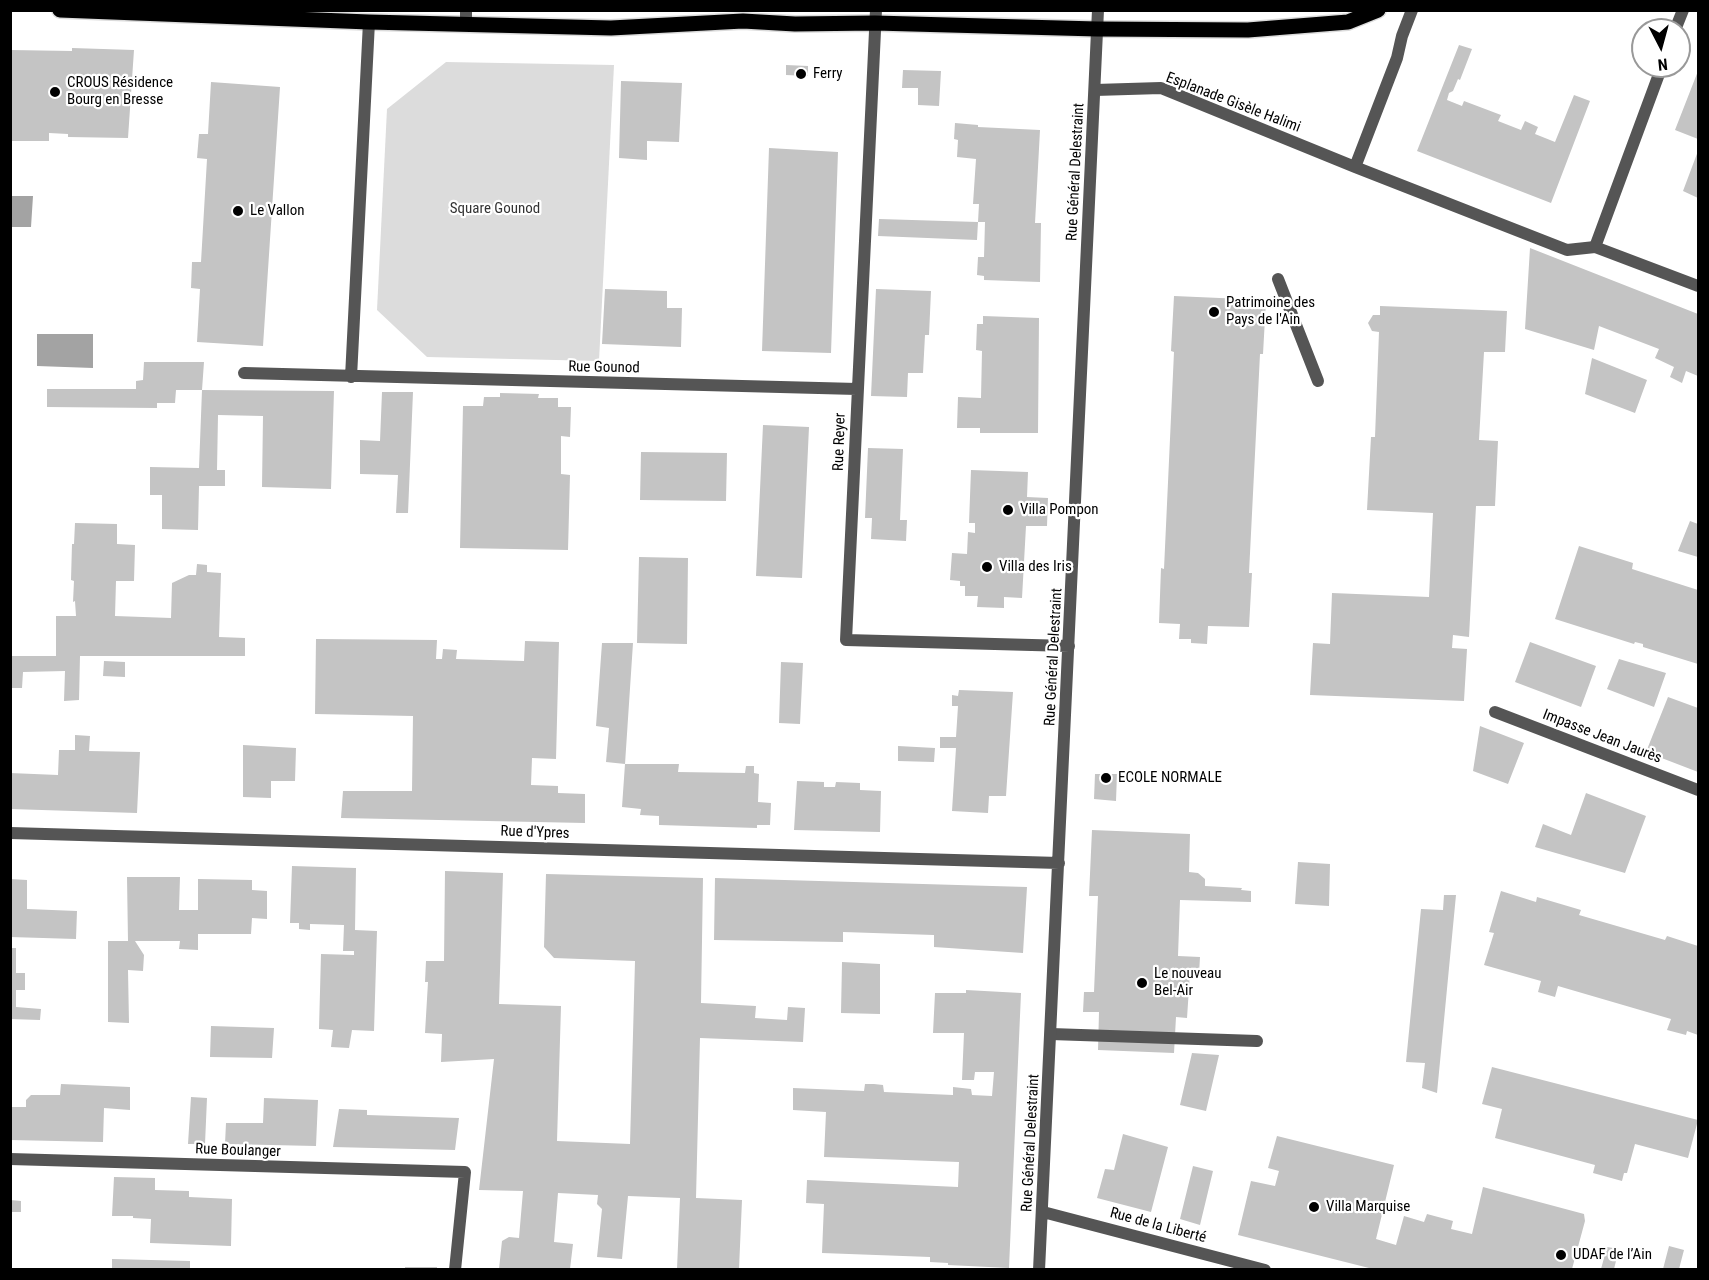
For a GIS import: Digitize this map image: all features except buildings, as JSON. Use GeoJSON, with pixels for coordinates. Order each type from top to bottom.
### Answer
{"type":"FeatureCollection","features":[{"type":"Feature","properties":{"kind":"main road"},"geometry":{"type":"LineString","coordinates":[[60,10],[369,22],[466,17],[611,28],[743,21],[795,24],[876,17],[1097,28],[1248,30],[1348,22],[1378,10]]}},
{"type":"Feature","properties":{"kind":"street","name":"Rue Général Delestraint"},"geometry":{"type":"LineString","coordinates":[[1039,1269],[1098,10]]}},
{"type":"Feature","properties":{"kind":"street"},"geometry":{"type":"LineString","coordinates":[[1355,167],[1397,58],[1412,10]]}},
{"type":"Feature","properties":{"kind":"street","name":"Rue Reyer"},"geometry":{"type":"LineString","coordinates":[[876,17],[846,640],[1069,646]]}},
{"type":"Feature","properties":{"kind":"street"},"geometry":{"type":"LineString","coordinates":[[351,377],[369,22]]}},
{"type":"Feature","properties":{"kind":"street"},"geometry":{"type":"LineString","coordinates":[[1658,78],[1595,248],[1698,286]]}},
{"type":"Feature","properties":{"kind":"street","name":"Esplanade Gisèle Halimi"},"geometry":{"type":"LineString","coordinates":[[1095,90],[1161,88],[1567,250],[1595,248]]}},
{"type":"Feature","properties":{"kind":"street"},"geometry":{"type":"LineString","coordinates":[[1278,279],[1318,381]]}},
{"type":"Feature","properties":{"kind":"street","name":"Rue Gounod"},"geometry":{"type":"LineString","coordinates":[[244,373],[857,389]]}},
{"type":"Feature","properties":{"kind":"street","name":"Impasse Jean Jaurès"},"geometry":{"type":"LineString","coordinates":[[1495,712],[1698,790]]}},
{"type":"Feature","properties":{"kind":"street","name":"Rue d'Ypres"},"geometry":{"type":"LineString","coordinates":[[10,833],[1059,863]]}},
{"type":"Feature","properties":{"kind":"street"},"geometry":{"type":"LineString","coordinates":[[1051,1034],[1257,1041]]}},
{"type":"Feature","properties":{"kind":"street","name":"Rue Boulanger"},"geometry":{"type":"LineString","coordinates":[[10,1159],[465,1172],[455,1269]]}},
{"type":"Feature","properties":{"kind":"street","name":"Rue de la Liberté"},"geometry":{"type":"LineString","coordinates":[[1043,1212],[1265,1269]]}},
{"type":"Feature","properties":{"kind":"green space","name":"Square Gounod"},"geometry":{"type":"Polygon","coordinates":[[[446,62],[614,65],[599,361],[427,357],[377,310],[387,109],[446,62]]]}},
{"type":"Feature","properties":{"kind":"shaded area"},"geometry":{"type":"Polygon","coordinates":[[[11,196],[33,196],[31,227],[11,227],[11,196]]]}},
{"type":"Feature","properties":{"kind":"shaded area"},"geometry":{"type":"Polygon","coordinates":[[[37,334],[93,334],[93,368],[37,366],[37,334]]]}},
{"type":"Feature","properties":{"kind":"place","name":"Ferry"},"geometry":{"type":"Point","coordinates":[801,74]}},
{"type":"Feature","properties":{"kind":"place","name":"CROUS Résidence Bourg en Bresse"},"geometry":{"type":"Point","coordinates":[55,92]}},
{"type":"Feature","properties":{"kind":"place","name":"Le Vallon"},"geometry":{"type":"Point","coordinates":[238,211]}},
{"type":"Feature","properties":{"kind":"place","name":"Patrimoine des Pays de l'Ain"},"geometry":{"type":"Point","coordinates":[1214,312]}},
{"type":"Feature","properties":{"kind":"place","name":"Villa Pompon"},"geometry":{"type":"Point","coordinates":[1008,510]}},
{"type":"Feature","properties":{"kind":"place","name":"Villa des Iris"},"geometry":{"type":"Point","coordinates":[987,567]}},
{"type":"Feature","properties":{"kind":"place","name":"ECOLE NORMALE"},"geometry":{"type":"Point","coordinates":[1106,778]}},
{"type":"Feature","properties":{"kind":"place","name":"Le nouveau Bel-Air"},"geometry":{"type":"Point","coordinates":[1142,983]}},
{"type":"Feature","properties":{"kind":"place","name":"Villa Marquise"},"geometry":{"type":"Point","coordinates":[1314,1207]}},
{"type":"Feature","properties":{"kind":"place","name":"UDAF de l’Ain"},"geometry":{"type":"Point","coordinates":[1561,1255]}}]}
